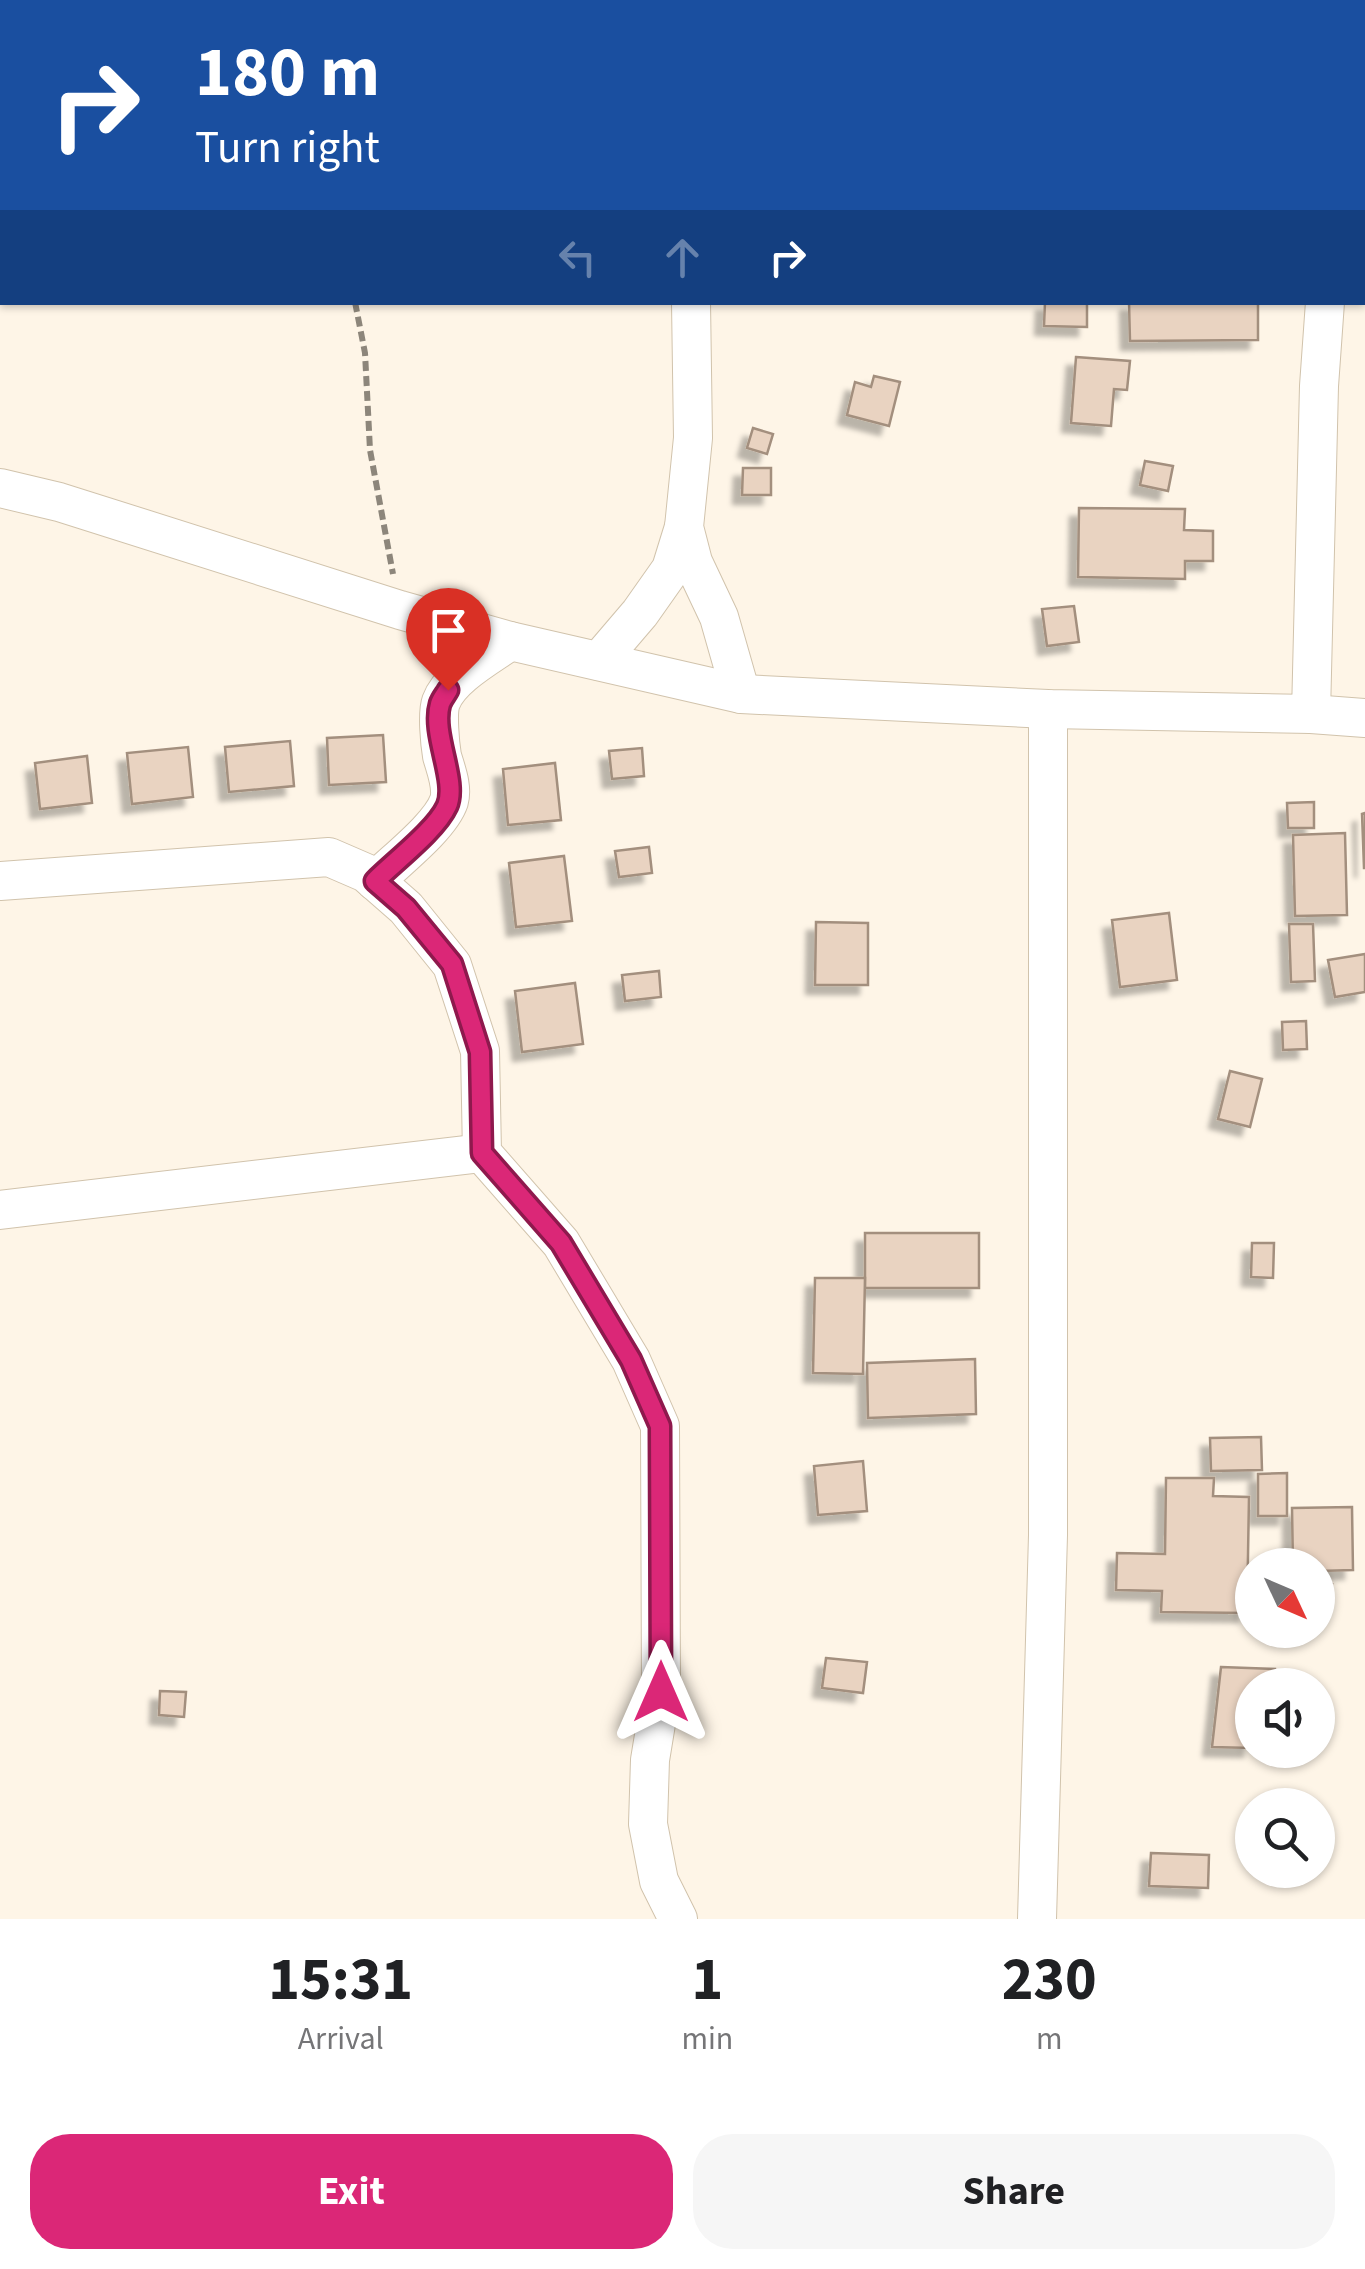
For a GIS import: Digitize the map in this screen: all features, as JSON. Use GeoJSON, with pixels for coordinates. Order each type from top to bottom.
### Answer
{"type":"FeatureCollection","features":[{"type":"Feature","properties":{"kind":"street"},"geometry":{"type":"LineString","coordinates":[[599,661],[640,613],[671,568],[684,527],[693,438],[691,305]]}},
{"type":"Feature","properties":{"kind":"street"},"geometry":{"type":"LineString","coordinates":[[1311,714],[1319,386],[1326,305]]}},
{"type":"Feature","properties":{"kind":"street"},"geometry":{"type":"LineString","coordinates":[[0,488],[59,502],[400,610],[741,694],[1365,718]]}},
{"type":"Feature","properties":{"kind":"street"},"geometry":{"type":"LineString","coordinates":[[684,527],[693,562],[719,617],[741,694]]}},
{"type":"Feature","properties":{"kind":"street"},"geometry":{"type":"LineString","coordinates":[[375,881],[438,820],[448,804],[451,792],[441,749],[440,704],[465,673],[510,640]]}},
{"type":"Feature","properties":{"kind":"street"},"geometry":{"type":"LineString","coordinates":[[1037,1919],[1048,1534],[1048,708]]}},
{"type":"Feature","properties":{"kind":"street"},"geometry":{"type":"LineString","coordinates":[[0,881],[329,857],[366,873],[406,908],[452,964],[480,1052],[482,1153],[561,1243],[631,1360],[660,1426],[661,1692],[650,1760],[648,1824],[658,1881],[678,1919]]}},
{"type":"Feature","properties":{"kind":"street"},"geometry":{"type":"LineString","coordinates":[[0,1210],[482,1153]]}},
{"type":"Feature","properties":{"kind":"path"},"geometry":{"type":"LineString","coordinates":[[356,305],[364,354],[370,450],[400,610]]}},
{"type":"Feature","properties":{"kind":"building"},"geometry":{"type":"Polygon","coordinates":[[[1045,305],[1087,305],[1087,327],[1044,326],[1045,305]]]}},
{"type":"Feature","properties":{"kind":"building"},"geometry":{"type":"Polygon","coordinates":[[[1129,305],[1258,305],[1258,340],[1130,341],[1129,305]]]}},
{"type":"Feature","properties":{"kind":"building"},"geometry":{"type":"Polygon","coordinates":[[[1076,357],[1130,361],[1127,390],[1114,389],[1111,426],[1071,423],[1076,357]]]}},
{"type":"Feature","properties":{"kind":"building"},"geometry":{"type":"Polygon","coordinates":[[[874,376],[900,382],[889,426],[847,415],[855,382],[871,387],[874,376]]]}},
{"type":"Feature","properties":{"kind":"building"},"geometry":{"type":"Polygon","coordinates":[[[753,428],[773,434],[767,454],[747,448],[753,428]]]}},
{"type":"Feature","properties":{"kind":"building"},"geometry":{"type":"Polygon","coordinates":[[[1145,461],[1173,466],[1168,491],[1140,485],[1145,461]]]}},
{"type":"Feature","properties":{"kind":"building"},"geometry":{"type":"Polygon","coordinates":[[[743,468],[771,468],[771,495],[742,495],[743,468]]]}},
{"type":"Feature","properties":{"kind":"building"},"geometry":{"type":"Polygon","coordinates":[[[1079,508],[1185,509],[1184,530],[1213,531],[1213,561],[1185,561],[1185,579],[1078,577],[1079,508]]]}},
{"type":"Feature","properties":{"kind":"building"},"geometry":{"type":"Polygon","coordinates":[[[1074,606],[1079,642],[1047,646],[1042,609],[1074,606]]]}},
{"type":"Feature","properties":{"kind":"building"},"geometry":{"type":"Polygon","coordinates":[[[383,735],[386,782],[329,785],[327,738],[383,735]]]}},
{"type":"Feature","properties":{"kind":"building"},"geometry":{"type":"Polygon","coordinates":[[[290,741],[294,786],[229,792],[225,747],[290,741]]]}},
{"type":"Feature","properties":{"kind":"building"},"geometry":{"type":"Polygon","coordinates":[[[188,747],[193,797],[132,804],[127,753],[188,747]]]}},
{"type":"Feature","properties":{"kind":"building"},"geometry":{"type":"Polygon","coordinates":[[[642,748],[644,776],[612,779],[609,751],[642,748]]]}},
{"type":"Feature","properties":{"kind":"building"},"geometry":{"type":"Polygon","coordinates":[[[87,756],[92,803],[40,809],[35,763],[87,756]]]}},
{"type":"Feature","properties":{"kind":"building"},"geometry":{"type":"Polygon","coordinates":[[[555,763],[561,820],[508,825],[503,769],[555,763]]]}},
{"type":"Feature","properties":{"kind":"building"},"geometry":{"type":"Polygon","coordinates":[[[1314,802],[1314,828],[1288,828],[1287,803],[1314,802]]]}},
{"type":"Feature","properties":{"kind":"building"},"geometry":{"type":"Polygon","coordinates":[[[1365,813],[1365,868],[1364,868],[1362,814],[1365,813]]]}},
{"type":"Feature","properties":{"kind":"building"},"geometry":{"type":"Polygon","coordinates":[[[1345,833],[1347,915],[1295,916],[1293,835],[1345,833]]]}},
{"type":"Feature","properties":{"kind":"building"},"geometry":{"type":"Polygon","coordinates":[[[649,847],[652,873],[619,877],[615,851],[649,847]]]}},
{"type":"Feature","properties":{"kind":"building"},"geometry":{"type":"Polygon","coordinates":[[[564,856],[572,921],[516,927],[509,863],[564,856]]]}},
{"type":"Feature","properties":{"kind":"building"},"geometry":{"type":"Polygon","coordinates":[[[1169,913],[1177,980],[1120,987],[1112,920],[1169,913]]]}},
{"type":"Feature","properties":{"kind":"building"},"geometry":{"type":"Polygon","coordinates":[[[816,922],[868,923],[868,985],[815,985],[816,922]]]}},
{"type":"Feature","properties":{"kind":"building"},"geometry":{"type":"Polygon","coordinates":[[[1289,924],[1313,924],[1315,981],[1291,982],[1289,924]]]}},
{"type":"Feature","properties":{"kind":"building"},"geometry":{"type":"Polygon","coordinates":[[[1365,954],[1365,992],[1335,997],[1328,960],[1365,954]]]}},
{"type":"Feature","properties":{"kind":"building"},"geometry":{"type":"Polygon","coordinates":[[[659,971],[661,997],[625,1001],[622,975],[659,971]]]}},
{"type":"Feature","properties":{"kind":"building"},"geometry":{"type":"Polygon","coordinates":[[[575,983],[583,1044],[522,1052],[515,991],[575,983]]]}},
{"type":"Feature","properties":{"kind":"building"},"geometry":{"type":"Polygon","coordinates":[[[1306,1021],[1307,1049],[1283,1050],[1282,1022],[1306,1021]]]}},
{"type":"Feature","properties":{"kind":"building"},"geometry":{"type":"Polygon","coordinates":[[[1230,1071],[1262,1079],[1250,1127],[1218,1119],[1230,1071]]]}},
{"type":"Feature","properties":{"kind":"building"},"geometry":{"type":"Polygon","coordinates":[[[865,1233],[979,1233],[979,1288],[865,1288],[865,1233]]]}},
{"type":"Feature","properties":{"kind":"building"},"geometry":{"type":"Polygon","coordinates":[[[1252,1243],[1274,1243],[1273,1278],[1251,1277],[1252,1243]]]}},
{"type":"Feature","properties":{"kind":"building"},"geometry":{"type":"Polygon","coordinates":[[[815,1278],[865,1278],[863,1374],[813,1373],[815,1278]]]}},
{"type":"Feature","properties":{"kind":"building"},"geometry":{"type":"Polygon","coordinates":[[[975,1359],[976,1414],[868,1418],[867,1363],[975,1359]]]}},
{"type":"Feature","properties":{"kind":"building"},"geometry":{"type":"Polygon","coordinates":[[[1261,1437],[1262,1470],[1211,1471],[1210,1438],[1261,1437]]]}},
{"type":"Feature","properties":{"kind":"building"},"geometry":{"type":"Polygon","coordinates":[[[863,1461],[867,1511],[818,1515],[814,1466],[863,1461]]]}},
{"type":"Feature","properties":{"kind":"building"},"geometry":{"type":"Polygon","coordinates":[[[1287,1473],[1287,1516],[1258,1516],[1258,1474],[1287,1473]]]}},
{"type":"Feature","properties":{"kind":"building"},"geometry":{"type":"Polygon","coordinates":[[[1166,1478],[1214,1478],[1213,1496],[1249,1497],[1248,1548],[1235,1548],[1235,1613],[1161,1612],[1162,1591],[1116,1590],[1117,1553],[1165,1554],[1166,1478]]]}},
{"type":"Feature","properties":{"kind":"building"},"geometry":{"type":"Polygon","coordinates":[[[1352,1507],[1353,1570],[1335,1571],[1335,1548],[1293,1548],[1292,1508],[1352,1507]]]}},
{"type":"Feature","properties":{"kind":"building"},"geometry":{"type":"Polygon","coordinates":[[[826,1658],[867,1662],[863,1693],[822,1688],[826,1658]]]}},
{"type":"Feature","properties":{"kind":"building"},"geometry":{"type":"Polygon","coordinates":[[[1221,1667],[1248,1668],[1235,1668],[1235,1748],[1212,1747],[1221,1667]]]}},
{"type":"Feature","properties":{"kind":"building"},"geometry":{"type":"Polygon","coordinates":[[[160,1691],[186,1692],[184,1717],[159,1715],[160,1691]]]}},
{"type":"Feature","properties":{"kind":"building"},"geometry":{"type":"Polygon","coordinates":[[[1151,1853],[1209,1855],[1208,1888],[1149,1886],[1151,1853]]]}},
{"type":"Feature","properties":{"kind":"route"},"geometry":{"type":"LineString","coordinates":[[448,690],[440,704],[441,749],[451,792],[448,804],[438,820],[375,881],[406,908],[452,964],[480,1052],[482,1153],[561,1243],[631,1360],[660,1426],[661,1692]]}}]}
